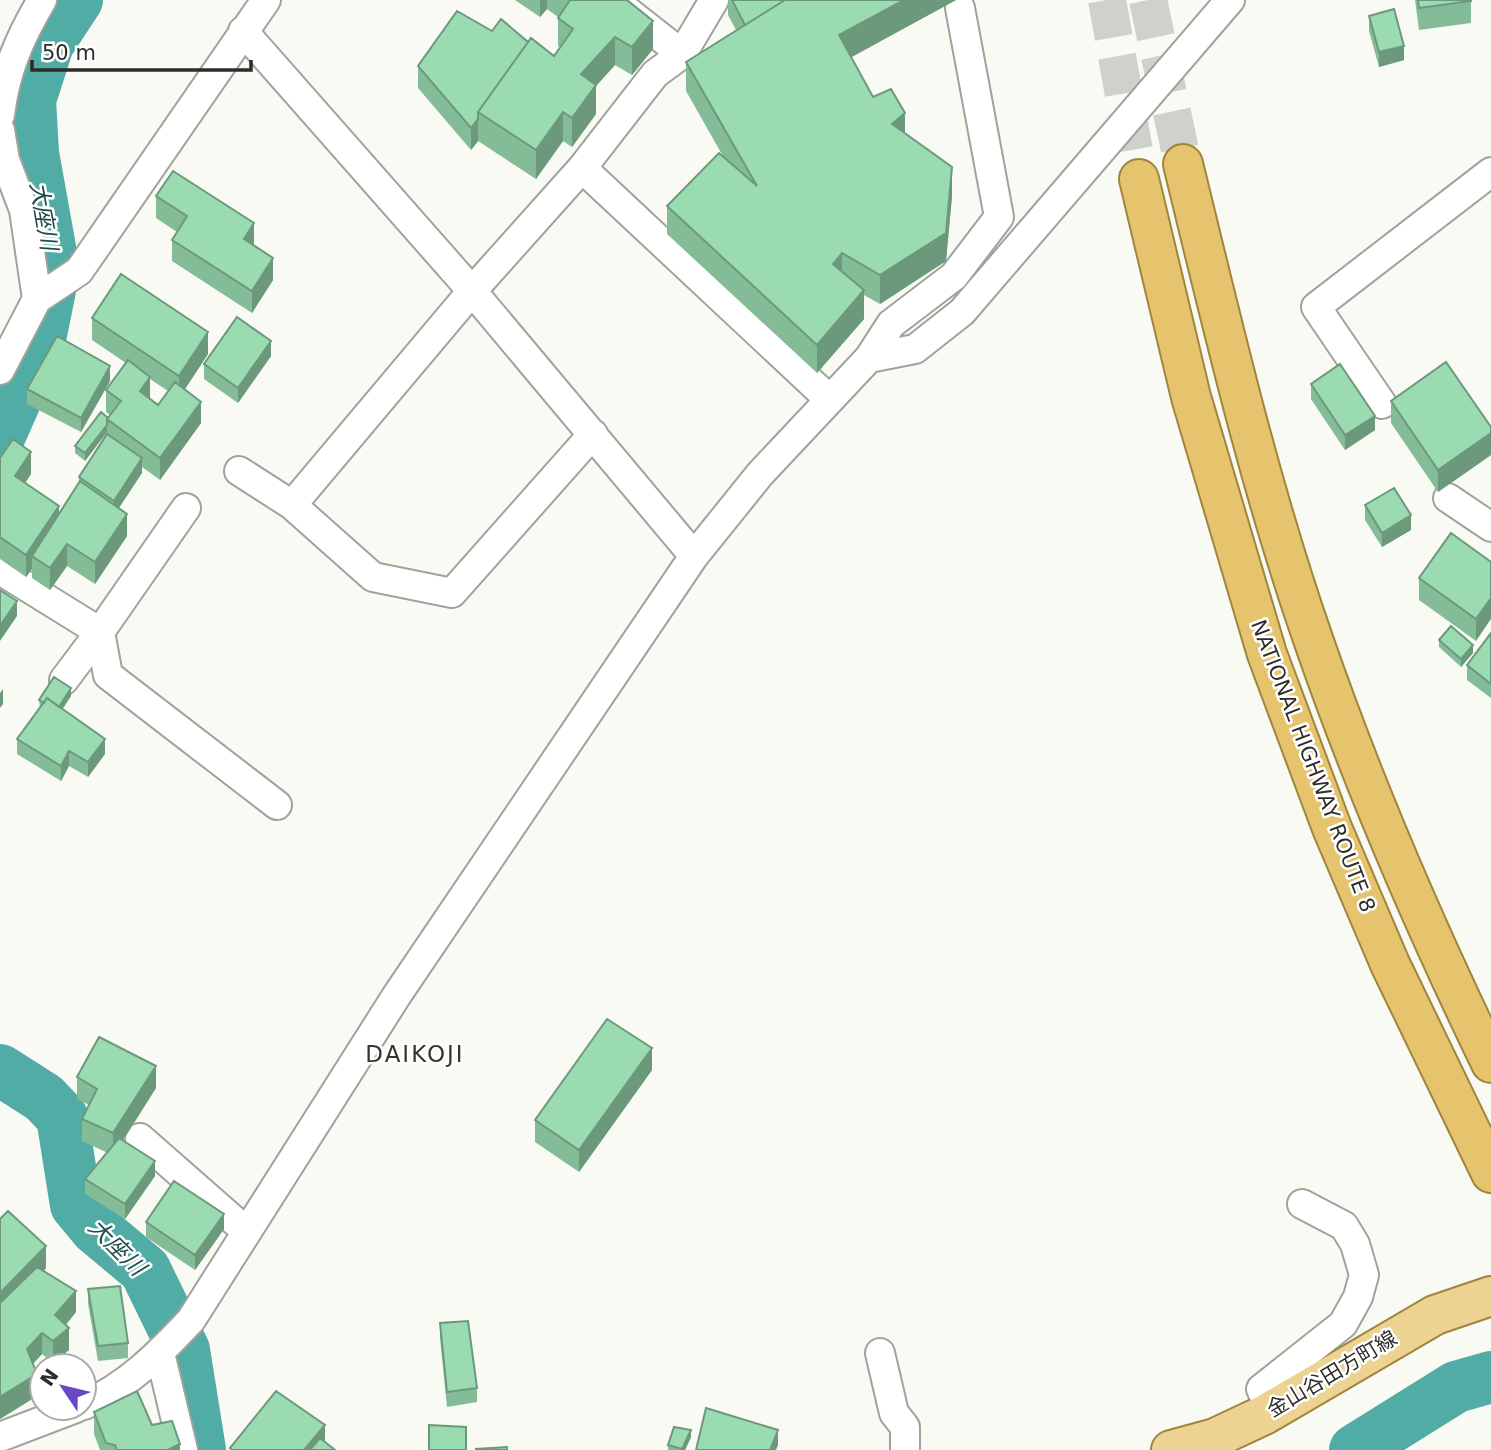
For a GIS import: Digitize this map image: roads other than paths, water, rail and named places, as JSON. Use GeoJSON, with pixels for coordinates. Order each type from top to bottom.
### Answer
{"type":"FeatureCollection","features":[{"type":"Feature","properties":{"kind":"highway"},"geometry":{"type":"LineString","coordinates":[[1183,164],[1240,395],[1312,638],[1377,810],[1433,944],[1491,1063]]}},
{"type":"Feature","properties":{"kind":"highway","name":"NATIONAL HIGHWAY ROUTE 8"},"geometry":{"type":"LineString","coordinates":[[1139,178],[1191,397],[1267,654],[1332,828],[1390,964],[1491,1173]]}},
{"type":"Feature","properties":{"kind":"main road","name":"金山谷田方町線"},"geometry":{"type":"LineString","coordinates":[[1171,1450],[1215,1438],[1271,1411],[1435,1315],[1491,1296]]}},
{"type":"Feature","properties":{"kind":"street"},"geometry":{"type":"LineString","coordinates":[[0,114],[4,84],[18,40],[42,0]]}},
{"type":"Feature","properties":{"kind":"street"},"geometry":{"type":"LineString","coordinates":[[0,370],[37,299],[79,271],[266,0]]}},
{"type":"Feature","properties":{"kind":"street"},"geometry":{"type":"LineString","coordinates":[[612,0],[682,54]]}},
{"type":"Feature","properties":{"kind":"street"},"geometry":{"type":"LineString","coordinates":[[292,506],[472,290],[582,169],[656,74],[682,54],[714,0]]}},
{"type":"Feature","properties":{"kind":"street"},"geometry":{"type":"LineString","coordinates":[[869,358],[915,349],[962,312],[1230,0]]}},
{"type":"Feature","properties":{"kind":"street"},"geometry":{"type":"LineString","coordinates":[[98,1399],[160,1353],[191,1320],[397,995],[694,556],[760,474],[869,358],[891,324],[954,276],[999,217],[960,8]]}},
{"type":"Feature","properties":{"kind":"street"},"geometry":{"type":"LineString","coordinates":[[243,31],[472,290],[694,556]]}},
{"type":"Feature","properties":{"kind":"street"},"geometry":{"type":"LineString","coordinates":[[0,130],[5,160],[24,210],[37,299]]}},
{"type":"Feature","properties":{"kind":"street"},"geometry":{"type":"LineString","coordinates":[[582,169],[829,399]]}},
{"type":"Feature","properties":{"kind":"street"},"geometry":{"type":"LineString","coordinates":[[1382,404],[1316,307],[1491,173]]}},
{"type":"Feature","properties":{"kind":"street"},"geometry":{"type":"LineString","coordinates":[[239,471],[292,506],[373,577],[452,593],[593,435]]}},
{"type":"Feature","properties":{"kind":"street"},"geometry":{"type":"LineString","coordinates":[[1448,498],[1491,527]]}},
{"type":"Feature","properties":{"kind":"street"},"geometry":{"type":"LineString","coordinates":[[64,680],[186,508]]}},
{"type":"Feature","properties":{"kind":"street"},"geometry":{"type":"LineString","coordinates":[[0,570],[100,632],[108,675],[277,805]]}},
{"type":"Feature","properties":{"kind":"street"},"geometry":{"type":"LineString","coordinates":[[140,1138],[246,1231]]}},
{"type":"Feature","properties":{"kind":"street"},"geometry":{"type":"LineString","coordinates":[[1271,1411],[1261,1389],[1343,1324],[1358,1297],[1364,1275],[1355,1244],[1344,1226],[1302,1204]]}},
{"type":"Feature","properties":{"kind":"street"},"geometry":{"type":"LineString","coordinates":[[160,1353],[183,1450]]}},
{"type":"Feature","properties":{"kind":"street"},"geometry":{"type":"LineString","coordinates":[[880,1353],[894,1413],[905,1427],[905,1450]]}},
{"type":"Feature","properties":{"kind":"street"},"geometry":{"type":"LineString","coordinates":[[0,1437],[39,1422]]}},
{"type":"Feature","properties":{"kind":"waterway","name":"大座川"},"geometry":{"type":"LineString","coordinates":[[0,435],[38,349],[54,270],[33,153],[30,100],[48,44],[77,0]]}},
{"type":"Feature","properties":{"kind":"waterway","name":"大座川"},"geometry":{"type":"LineString","coordinates":[[0,1070],[44,1098],[62,1117],[76,1205],[96,1229],[145,1270],[184,1350],[200,1450]]}},
{"type":"Feature","properties":{"kind":"waterway"},"geometry":{"type":"LineString","coordinates":[[1355,1450],[1456,1387],[1491,1377]]}},
{"type":"Feature","properties":{"kind":"tunnel"},"geometry":{"type":"LineString","coordinates":[[1107,0],[1139,179]]}},
{"type":"Feature","properties":{"kind":"tunnel"},"geometry":{"type":"LineString","coordinates":[[1148,0],[1183,164]]}},
{"type":"Feature","properties":{"kind":"district","name":"DAIKOJI"},"geometry":{"type":"Point","coordinates":[415,1054]}}]}
